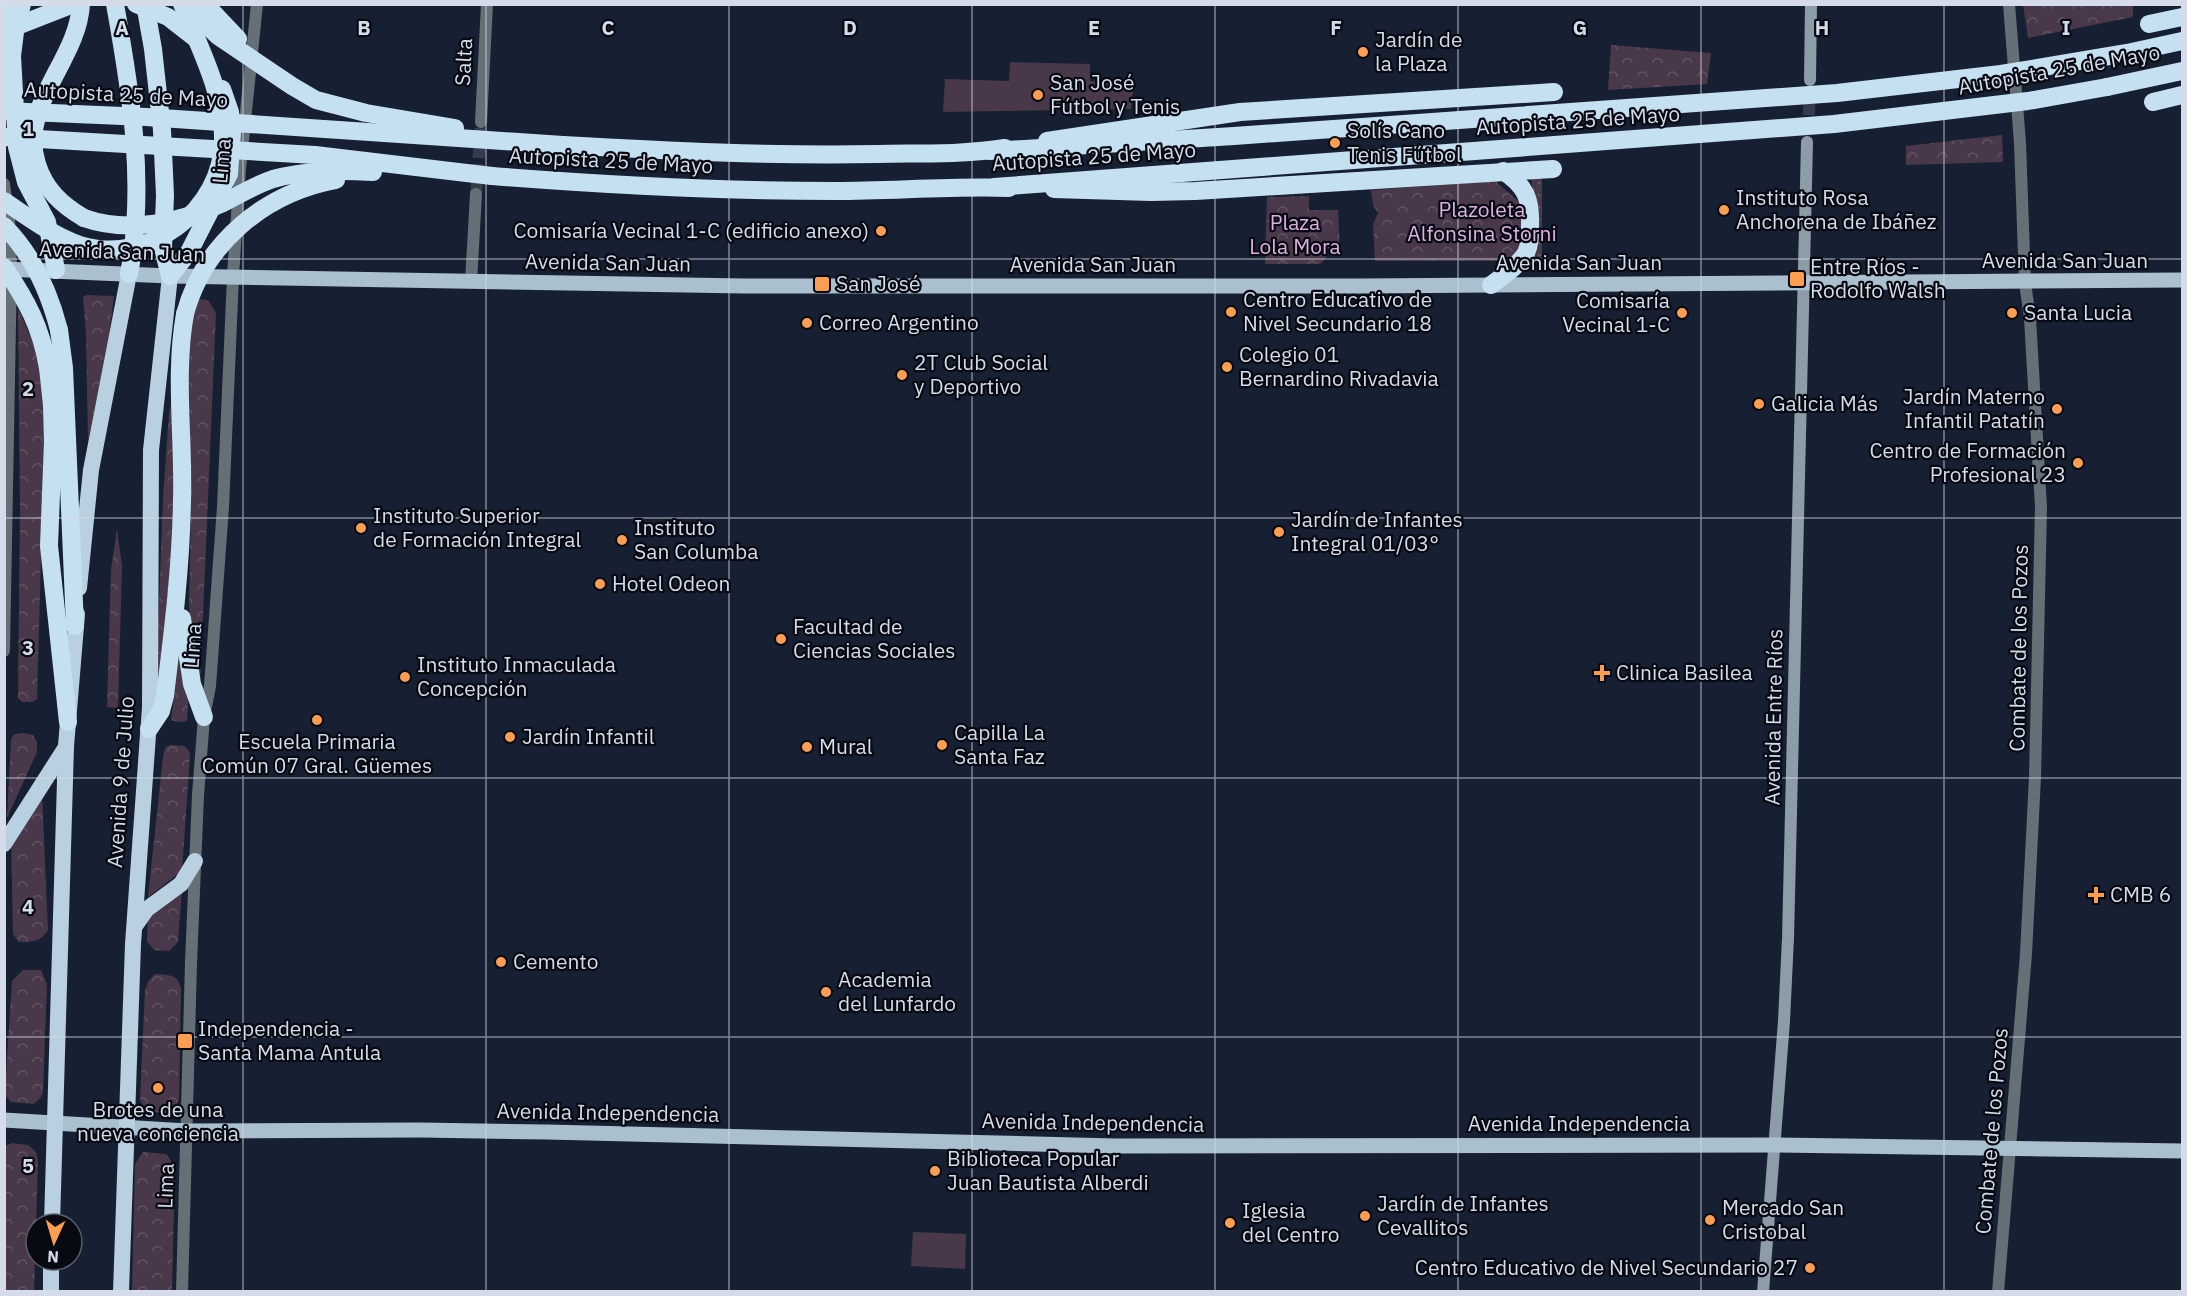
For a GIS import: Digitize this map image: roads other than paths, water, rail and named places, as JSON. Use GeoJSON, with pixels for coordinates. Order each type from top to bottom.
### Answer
{"type":"FeatureCollection","features":[{"type":"Feature","properties":{"kind":"highway"},"geometry":{"type":"LineString","coordinates":[[4,16],[14,4]]}},
{"type":"Feature","properties":{"kind":"highway"},"geometry":{"type":"LineString","coordinates":[[22,4],[12,56],[17,147],[26,182],[47,222],[56,270]]}},
{"type":"Feature","properties":{"kind":"highway"},"geometry":{"type":"LineString","coordinates":[[4,31],[73,4]]}},
{"type":"Feature","properties":{"kind":"highway"},"geometry":{"type":"LineString","coordinates":[[81,4],[75,34],[39,108],[33,143],[38,168],[47,186],[61,203],[84,218],[125,225],[158,223],[211,208],[263,183],[289,175],[323,171],[492,176]]}},
{"type":"Feature","properties":{"kind":"highway"},"geometry":{"type":"LineString","coordinates":[[52,1212],[66,746],[75,626],[91,470],[129,274],[136,202],[135,129],[116,4]]}},
{"type":"Feature","properties":{"kind":"highway"},"geometry":{"type":"LineString","coordinates":[[136,4],[159,13],[186,30],[200,44],[216,73],[230,112],[233,145],[229,174],[189,252],[170,276]]}},
{"type":"Feature","properties":{"kind":"highway"},"geometry":{"type":"LineString","coordinates":[[145,4],[153,49],[162,130],[165,195],[163,248],[170,276]]}},
{"type":"Feature","properties":{"kind":"highway"},"geometry":{"type":"LineString","coordinates":[[184,4],[218,36],[304,93],[335,106],[563,145]]}},
{"type":"Feature","properties":{"kind":"highway"},"geometry":{"type":"LineString","coordinates":[[4,201],[70,241],[90,247],[111,249],[141,245],[159,238],[182,224],[198,208],[211,189],[220,165],[224,140],[219,103],[184,4]]}},
{"type":"Feature","properties":{"kind":"highway"},"geometry":{"type":"LineString","coordinates":[[205,4],[266,67]]}},
{"type":"Feature","properties":{"kind":"highway"},"geometry":{"type":"LineString","coordinates":[[221,4],[252,54]]}},
{"type":"Feature","properties":{"kind":"highway"},"geometry":{"type":"LineString","coordinates":[[2149,24],[2182,17]]}},
{"type":"Feature","properties":{"kind":"highway","name":"Autopista 25 de Mayo"},"geometry":{"type":"LineString","coordinates":[[4,111],[146,117],[702,152],[851,154],[990,151],[1837,93],[2001,74],[2127,53],[2182,41]]}},
{"type":"Feature","properties":{"kind":"highway","name":"Autopista 25 de Mayo"},"geometry":{"type":"LineString","coordinates":[[4,137],[315,155],[492,176],[646,188],[856,191],[994,187],[1834,124],[2028,101],[2182,71]]}},
{"type":"Feature","properties":{"kind":"highway"},"geometry":{"type":"LineString","coordinates":[[990,151],[1240,112],[1554,92]]}},
{"type":"Feature","properties":{"kind":"highway"},"geometry":{"type":"LineString","coordinates":[[219,196],[240,169]]}},
{"type":"Feature","properties":{"kind":"highway"},"geometry":{"type":"LineString","coordinates":[[994,187],[1174,192],[1552,169]]}},
{"type":"Feature","properties":{"kind":"highway"},"geometry":{"type":"LineString","coordinates":[[1491,285],[1519,261],[1526,252],[1530,239],[1531,211],[1527,196],[1519,183],[1503,171]]}},
{"type":"Feature","properties":{"kind":"highway"},"geometry":{"type":"LineString","coordinates":[[149,729],[161,711],[165,696],[178,589],[182,500],[181,351],[185,314],[190,297],[208,261],[228,236],[257,212],[286,195],[312,184],[387,173]]}},
{"type":"Feature","properties":{"kind":"highway"},"geometry":{"type":"LineString","coordinates":[[4,226],[35,266],[51,300],[59,330],[64,368],[75,626]]}},
{"type":"Feature","properties":{"kind":"highway"},"geometry":{"type":"LineString","coordinates":[[7,268],[35,319],[46,356],[52,405],[53,441],[49,546],[68,722]]}},
{"type":"Feature","properties":{"kind":"highway","name":"Avenida 9 de Julio"},"geometry":{"type":"LineString","coordinates":[[121,1292],[134,927],[149,729],[151,450],[170,276]]}},
{"type":"Feature","properties":{"kind":"highway"},"geometry":{"type":"LineString","coordinates":[[178,589],[192,684],[204,717]]}},
{"type":"Feature","properties":{"kind":"highway"},"geometry":{"type":"LineString","coordinates":[[4,844],[66,746]]}},
{"type":"Feature","properties":{"kind":"highway"},"geometry":{"type":"LineString","coordinates":[[134,927],[147,909],[181,884],[195,861]]}},
{"type":"Feature","properties":{"kind":"highway"},"geometry":{"type":"LineString","coordinates":[[51,1272],[51,1292]]}},
{"type":"Feature","properties":{"kind":"main road"},"geometry":{"type":"LineString","coordinates":[[1810,80],[1811,4]]}},
{"type":"Feature","properties":{"kind":"main road","name":"Avenida Entre Ríos"},"geometry":{"type":"LineString","coordinates":[[1763,1292],[1788,938],[1798,443],[1807,142]]}},
{"type":"Feature","properties":{"kind":"main road","name":"Avenida San Juan"},"geometry":{"type":"LineString","coordinates":[[7,268],[170,276],[896,287],[2025,283],[2182,280]]}},
{"type":"Feature","properties":{"kind":"main road","name":"Avenida Independencia"},"geometry":{"type":"LineString","coordinates":[[4,1120],[187,1131],[513,1131],[1115,1146],[1775,1145],[2182,1151]]}},
{"type":"Feature","properties":{"kind":"street","name":"Lima"},"geometry":{"type":"LineString","coordinates":[[182,1292],[195,861],[204,717],[210,686],[223,507],[240,169],[257,4]]}},
{"type":"Feature","properties":{"kind":"street","name":"Salta"},"geometry":{"type":"LineString","coordinates":[[481,122],[487,4]]}},
{"type":"Feature","properties":{"kind":"street","name":"Combate de los Pozos"},"geometry":{"type":"LineString","coordinates":[[1998,1292],[2029,904],[2035,777],[2042,507],[2030,318],[2025,283],[2020,143],[2009,4]]}},
{"type":"Feature","properties":{"kind":"street"},"geometry":{"type":"LineString","coordinates":[[4,184],[9,219],[4,651]]}},
{"type":"Feature","properties":{"kind":"street"},"geometry":{"type":"LineString","coordinates":[[471,282],[476,194]]}},
{"type":"Feature","properties":{"kind":"tunnel"},"geometry":{"type":"LineString","coordinates":[[1808,133],[1810,90]]}},
{"type":"Feature","properties":{"kind":"tunnel"},"geometry":{"type":"LineString","coordinates":[[476,194],[481,122]]}},
{"type":"Feature","properties":{"kind":"place","name":"Jardín de la Plaza"},"geometry":{"type":"Point","coordinates":[1363,52]}},
{"type":"Feature","properties":{"kind":"place","name":"San José Fútbol y Tenis"},"geometry":{"type":"Point","coordinates":[1038,95]}},
{"type":"Feature","properties":{"kind":"place","name":"Solís Cano Tenis Fútbol"},"geometry":{"type":"Point","coordinates":[1335,143]}},
{"type":"Feature","properties":{"kind":"place","name":"Instituto Rosa Anchorena de Ibáñez"},"geometry":{"type":"Point","coordinates":[1724,210]}},
{"type":"Feature","properties":{"kind":"place","name":"Comisaría Vecinal 1-C (edificio anexo)"},"geometry":{"type":"Point","coordinates":[881,231]}},
{"type":"Feature","properties":{"kind":"place","name":"Entre Ríos - Rodolfo Walsh"},"geometry":{"type":"Point","coordinates":[1797,279]}},
{"type":"Feature","properties":{"kind":"place","name":"San José"},"geometry":{"type":"Point","coordinates":[822,284]}},
{"type":"Feature","properties":{"kind":"place","name":"Centro Educativo de Nivel Secundario 18"},"geometry":{"type":"Point","coordinates":[1231,312]}},
{"type":"Feature","properties":{"kind":"place","name":"Comisaría Vecinal 1-C"},"geometry":{"type":"Point","coordinates":[1682,313]}},
{"type":"Feature","properties":{"kind":"place","name":"Santa Lucia"},"geometry":{"type":"Point","coordinates":[2012,313]}},
{"type":"Feature","properties":{"kind":"place","name":"Correo Argentino"},"geometry":{"type":"Point","coordinates":[807,323]}},
{"type":"Feature","properties":{"kind":"place","name":"Colegio 01 Bernardino Rivadavia"},"geometry":{"type":"Point","coordinates":[1227,367]}},
{"type":"Feature","properties":{"kind":"place","name":"2T Club Social y Deportivo"},"geometry":{"type":"Point","coordinates":[902,375]}},
{"type":"Feature","properties":{"kind":"place","name":"Galicia Más"},"geometry":{"type":"Point","coordinates":[1759,404]}},
{"type":"Feature","properties":{"kind":"place","name":"Jardín Materno Infantil Patatín"},"geometry":{"type":"Point","coordinates":[2057,409]}},
{"type":"Feature","properties":{"kind":"place","name":"Centro de Formación Profesional 23"},"geometry":{"type":"Point","coordinates":[2078,463]}},
{"type":"Feature","properties":{"kind":"place","name":"Instituto Superior de Formación Integral"},"geometry":{"type":"Point","coordinates":[361,528]}},
{"type":"Feature","properties":{"kind":"place","name":"Jardín de Infantes Integral 01/03°"},"geometry":{"type":"Point","coordinates":[1279,532]}},
{"type":"Feature","properties":{"kind":"place","name":"Instituto San Columba"},"geometry":{"type":"Point","coordinates":[622,540]}},
{"type":"Feature","properties":{"kind":"place","name":"Hotel Odeon"},"geometry":{"type":"Point","coordinates":[600,584]}},
{"type":"Feature","properties":{"kind":"place","name":"Facultad de Ciencias Sociales"},"geometry":{"type":"Point","coordinates":[781,639]}},
{"type":"Feature","properties":{"kind":"place","name":"Clinica Basilea"},"geometry":{"type":"Point","coordinates":[1602,673]}},
{"type":"Feature","properties":{"kind":"place","name":"Instituto Inmaculada Concepción"},"geometry":{"type":"Point","coordinates":[405,677]}},
{"type":"Feature","properties":{"kind":"place","name":"Escuela Primaria Común 07 Gral. Güemes"},"geometry":{"type":"Point","coordinates":[317,720]}},
{"type":"Feature","properties":{"kind":"place","name":"Jardín Infantil"},"geometry":{"type":"Point","coordinates":[510,737]}},
{"type":"Feature","properties":{"kind":"place","name":"Capilla La Santa Faz"},"geometry":{"type":"Point","coordinates":[942,745]}},
{"type":"Feature","properties":{"kind":"place","name":"Mural"},"geometry":{"type":"Point","coordinates":[807,747]}},
{"type":"Feature","properties":{"kind":"place","name":"CMB 6"},"geometry":{"type":"Point","coordinates":[2096,895]}},
{"type":"Feature","properties":{"kind":"place","name":"Cemento"},"geometry":{"type":"Point","coordinates":[501,962]}},
{"type":"Feature","properties":{"kind":"place","name":"Academia del Lunfardo"},"geometry":{"type":"Point","coordinates":[826,992]}},
{"type":"Feature","properties":{"kind":"place","name":"Independencia - Santa Mama Antula"},"geometry":{"type":"Point","coordinates":[185,1041]}},
{"type":"Feature","properties":{"kind":"place","name":"Brotes de una nueva conciencia"},"geometry":{"type":"Point","coordinates":[158,1088]}},
{"type":"Feature","properties":{"kind":"place","name":"Biblioteca Popular Juan Bautista Alberdi"},"geometry":{"type":"Point","coordinates":[935,1171]}},
{"type":"Feature","properties":{"kind":"place","name":"Jardín de Infantes Cevallitos"},"geometry":{"type":"Point","coordinates":[1365,1216]}},
{"type":"Feature","properties":{"kind":"place","name":"Mercado San Cristobal"},"geometry":{"type":"Point","coordinates":[1710,1220]}},
{"type":"Feature","properties":{"kind":"place","name":"Iglesia del Centro"},"geometry":{"type":"Point","coordinates":[1230,1223]}},
{"type":"Feature","properties":{"kind":"place","name":"Centro Educativo de Nivel Secundario 27"},"geometry":{"type":"Point","coordinates":[1810,1268]}},
{"type":"Feature","properties":{"kind":"park label","name":"Plazoleta Alfonsina Storni"},"geometry":{"type":"Point","coordinates":[1482,222]}},
{"type":"Feature","properties":{"kind":"park label","name":"Plaza Lola Mora"},"geometry":{"type":"Point","coordinates":[1295,235]}}]}
